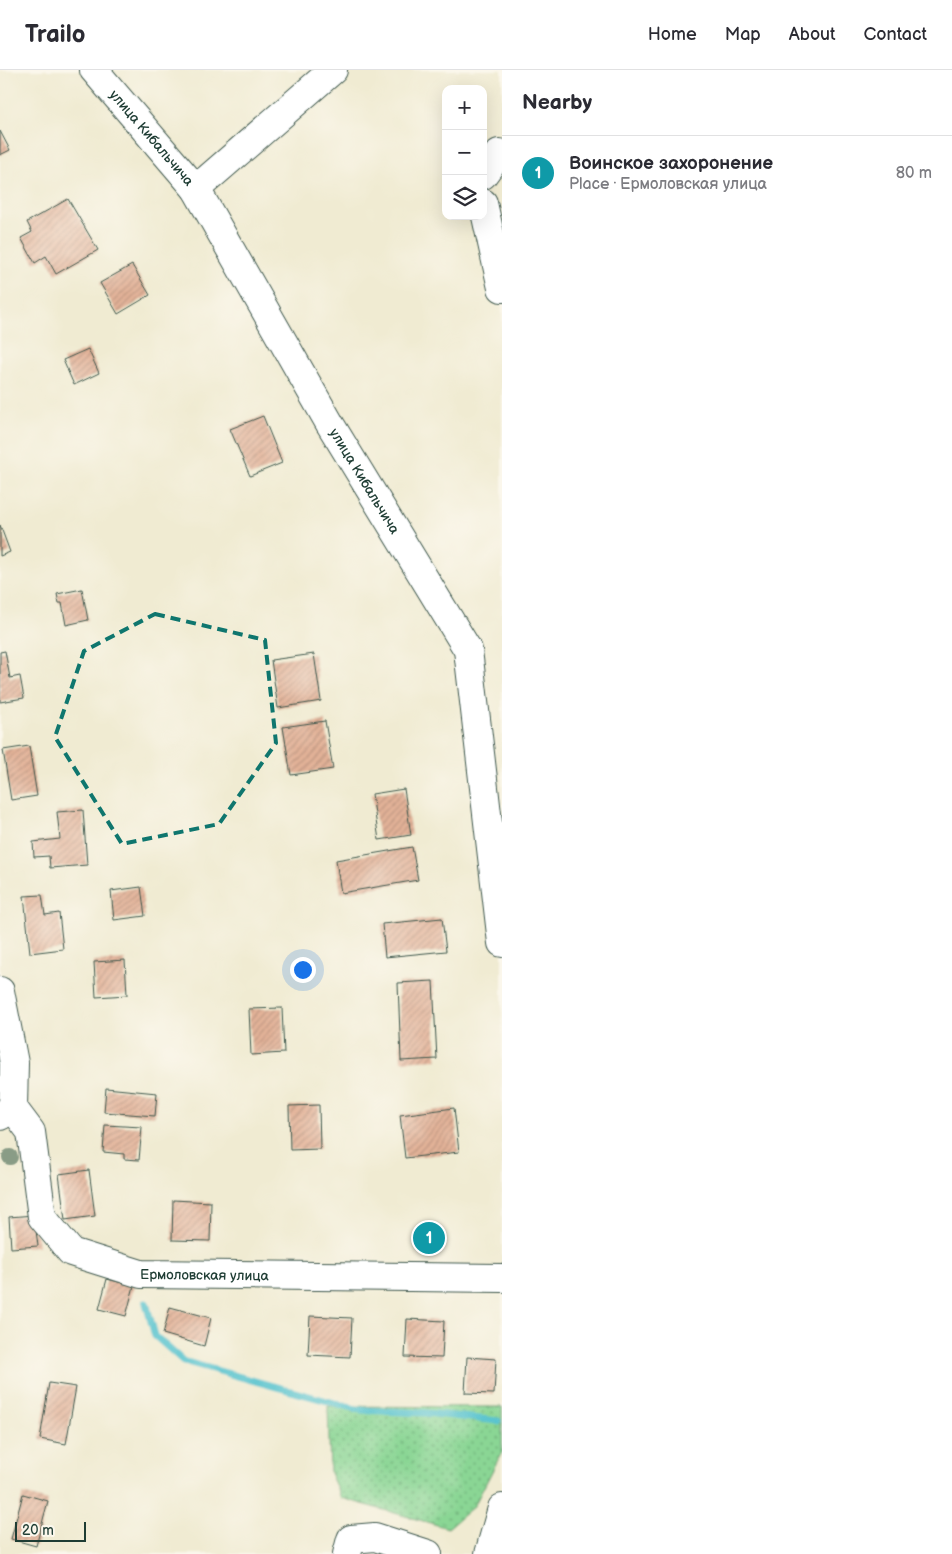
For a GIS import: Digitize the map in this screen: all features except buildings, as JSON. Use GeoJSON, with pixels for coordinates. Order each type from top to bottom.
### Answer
{"type":"FeatureCollection","features":[{"type":"Feature","properties":{"kind":"street","name":"улица Кибальчича"},"geometry":{"type":"LineString","coordinates":[[94,70],[196,189],[330,424],[468,650],[500,895],[502,943]]}},
{"type":"Feature","properties":{"kind":"street"},"geometry":{"type":"LineString","coordinates":[[196,189],[333,70]]}},
{"type":"Feature","properties":{"kind":"street"},"geometry":{"type":"LineString","coordinates":[[487,170],[499,153],[502,155]]}},
{"type":"Feature","properties":{"kind":"street"},"geometry":{"type":"LineString","coordinates":[[487,220],[502,288]]}},
{"type":"Feature","properties":{"kind":"street","name":"Ермоловская улица"},"geometry":{"type":"LineString","coordinates":[[0,991],[14,1063],[6,1112],[31,1132],[42,1217],[72,1252],[141,1274],[502,1278]]}},
{"type":"Feature","properties":{"kind":"street"},"geometry":{"type":"LineString","coordinates":[[489,1554],[502,1508]]}},
{"type":"Feature","properties":{"kind":"street"},"geometry":{"type":"LineString","coordinates":[[347,1554],[351,1539],[375,1537],[428,1554]]}},
{"type":"Feature","properties":{"kind":"highlighted area"},"geometry":{"type":"Polygon","coordinates":[[[155,614],[265,640],[276,743],[219,824],[122,844],[55,737],[84,651],[155,614]]]}},
{"type":"Feature","properties":{"kind":"green space"},"geometry":{"type":"Polygon","coordinates":[[[328,1406],[502,1407],[502,1452],[474,1506],[448,1528],[341,1498],[330,1473],[328,1406]]]}},
{"type":"Feature","properties":{"kind":"waterway"},"geometry":{"type":"LineString","coordinates":[[146,1303],[155,1336],[183,1361],[360,1410],[426,1413],[498,1421]]}},
{"type":"Feature","properties":{"kind":"place","name":"Воинское захоронение"},"geometry":{"type":"Point","coordinates":[429,1238]}}]}
